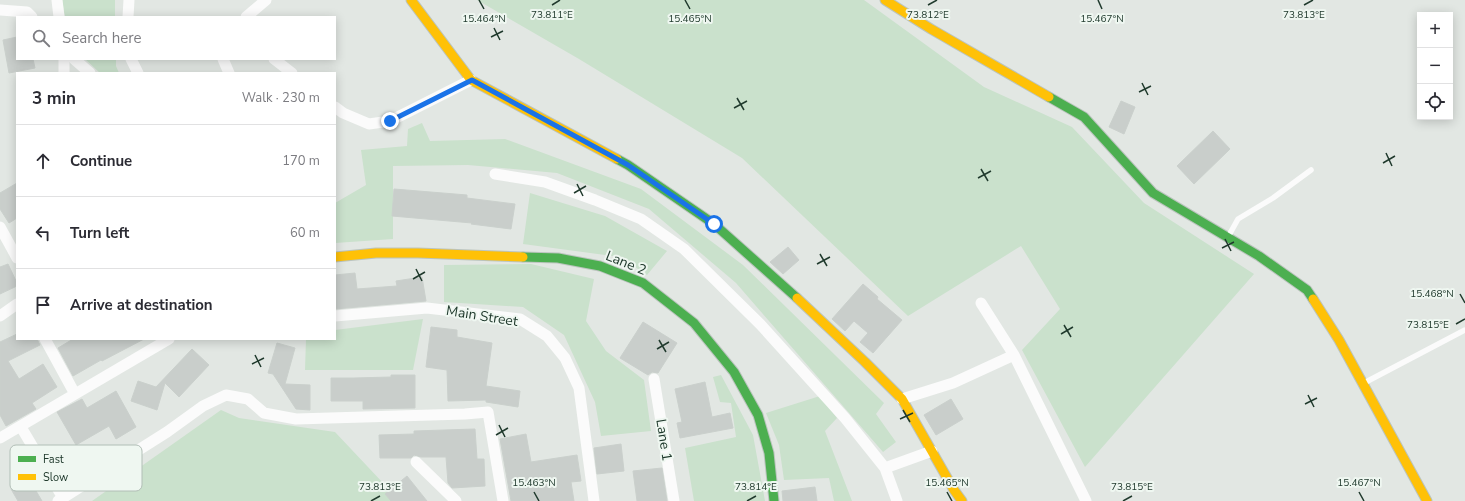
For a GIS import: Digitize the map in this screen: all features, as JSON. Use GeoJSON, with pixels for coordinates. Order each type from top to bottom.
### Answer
{"type":"FeatureCollection","features":[{"type":"Feature","properties":{"kind":"street"},"geometry":{"type":"LineString","coordinates":[[57,0],[59,16]]}},
{"type":"Feature","properties":{"kind":"street"},"geometry":{"type":"LineString","coordinates":[[128,16],[129,0]]}},
{"type":"Feature","properties":{"kind":"street"},"geometry":{"type":"LineString","coordinates":[[247,16],[266,0]]}},
{"type":"Feature","properties":{"kind":"street"},"geometry":{"type":"LineString","coordinates":[[411,0],[472,80],[628,165],[714,224],[791,293],[865,362],[902,399],[954,490],[962,501]]}},
{"type":"Feature","properties":{"kind":"street"},"geometry":{"type":"LineString","coordinates":[[885,0],[931,29],[1084,117],[1152,193],[1259,256],[1307,290],[1339,340],[1427,501]]}},
{"type":"Feature","properties":{"kind":"street"},"geometry":{"type":"LineString","coordinates":[[0,10],[27,12],[31,16]]}},
{"type":"Feature","properties":{"kind":"street"},"geometry":{"type":"LineString","coordinates":[[64,60],[64,72]]}},
{"type":"Feature","properties":{"kind":"street"},"geometry":{"type":"LineString","coordinates":[[75,60],[89,72]]}},
{"type":"Feature","properties":{"kind":"street"},"geometry":{"type":"LineString","coordinates":[[132,60],[138,72]]}},
{"type":"Feature","properties":{"kind":"street"},"geometry":{"type":"LineString","coordinates":[[223,60],[229,72]]}},
{"type":"Feature","properties":{"kind":"street"},"geometry":{"type":"LineString","coordinates":[[275,60],[291,72]]}},
{"type":"Feature","properties":{"kind":"street"},"geometry":{"type":"LineString","coordinates":[[336,108],[343,113],[368,124],[390,121],[472,80]]}},
{"type":"Feature","properties":{"kind":"street"},"geometry":{"type":"LineString","coordinates":[[495,174],[545,182],[595,200],[641,220],[684,249],[760,324],[845,418],[885,468],[896,501]]}},
{"type":"Feature","properties":{"kind":"street"},"geometry":{"type":"LineString","coordinates":[[0,227],[16,256]]}},
{"type":"Feature","properties":{"kind":"street","name":"Lane 2"},"geometry":{"type":"LineString","coordinates":[[336,257],[376,253],[418,253],[558,258],[600,266],[642,283],[694,323],[734,372],[758,415],[769,454],[774,501]]}},
{"type":"Feature","properties":{"kind":"street"},"geometry":{"type":"LineString","coordinates":[[981,303],[1014,355],[1086,501]]}},
{"type":"Feature","properties":{"kind":"street"},"geometry":{"type":"LineString","coordinates":[[0,316],[16,305]]}},
{"type":"Feature","properties":{"kind":"street","name":"Main Street"},"geometry":{"type":"LineString","coordinates":[[336,316],[427,308],[520,319],[547,336],[565,358],[579,388],[594,501]]}},
{"type":"Feature","properties":{"kind":"street"},"geometry":{"type":"LineString","coordinates":[[46,340],[76,394]]}},
{"type":"Feature","properties":{"kind":"street"},"geometry":{"type":"LineString","coordinates":[[0,438],[167,340]]}},
{"type":"Feature","properties":{"kind":"street"},"geometry":{"type":"LineString","coordinates":[[902,399],[953,383],[1014,355]]}},
{"type":"Feature","properties":{"kind":"street","name":"Lane 1"},"geometry":{"type":"LineString","coordinates":[[654,379],[674,501]]}},
{"type":"Feature","properties":{"kind":"street"},"geometry":{"type":"LineString","coordinates":[[142,448],[203,406],[226,396],[248,399],[264,413],[296,419],[488,412],[503,501]]}},
{"type":"Feature","properties":{"kind":"street"},"geometry":{"type":"LineString","coordinates":[[21,427],[31,445]]}},
{"type":"Feature","properties":{"kind":"street"},"geometry":{"type":"LineString","coordinates":[[885,468],[932,451]]}},
{"type":"Feature","properties":{"kind":"street"},"geometry":{"type":"LineString","coordinates":[[416,462],[456,501]]}},
{"type":"Feature","properties":{"kind":"street"},"geometry":{"type":"LineString","coordinates":[[56,491],[61,500],[75,491]]}},
{"type":"Feature","properties":{"kind":"lane"},"geometry":{"type":"LineString","coordinates":[[1228,238],[1238,219],[1273,198],[1311,170]]}},
{"type":"Feature","properties":{"kind":"lane"},"geometry":{"type":"LineString","coordinates":[[1363,383],[1465,330]]}},
{"type":"Feature","properties":{"kind":"green space"},"geometry":{"type":"Polygon","coordinates":[[[62,0],[115,0],[115,16],[65,16],[62,0]]]}},
{"type":"Feature","properties":{"kind":"green space"},"geometry":{"type":"Polygon","coordinates":[[[477,0],[864,0],[984,87],[1072,127],[1144,203],[1254,274],[1085,467],[1022,350],[1060,309],[1021,246],[908,316],[742,158],[579,59],[477,0]]]}},
{"type":"Feature","properties":{"kind":"green space"},"geometry":{"type":"Polygon","coordinates":[[[86,60],[116,60],[116,66],[119,72],[99,72],[86,60]]]}},
{"type":"Feature","properties":{"kind":"green space"},"geometry":{"type":"Polygon","coordinates":[[[422,123],[430,141],[505,139],[641,189],[743,265],[884,403],[876,414],[896,442],[883,452],[736,283],[649,209],[557,173],[468,165],[393,166],[393,239],[336,243],[336,202],[366,185],[361,150],[407,146],[408,129],[422,123]]]}},
{"type":"Feature","properties":{"kind":"green space"},"geometry":{"type":"Polygon","coordinates":[[[530,193],[605,216],[667,251],[647,275],[620,257],[523,244],[530,193]]]}},
{"type":"Feature","properties":{"kind":"green space"},"geometry":{"type":"Polygon","coordinates":[[[531,264],[594,279],[586,321],[606,351],[644,380],[651,431],[601,436],[595,402],[564,335],[523,307],[444,302],[444,265],[531,264]]]}},
{"type":"Feature","properties":{"kind":"green space"},"geometry":{"type":"Polygon","coordinates":[[[423,319],[413,370],[305,370],[306,340],[336,340],[336,330],[423,319]]]}},
{"type":"Feature","properties":{"kind":"green space"},"geometry":{"type":"Polygon","coordinates":[[[721,375],[753,435],[765,501],[694,501],[685,448],[736,437],[731,403],[720,402],[713,377],[721,375]]]}},
{"type":"Feature","properties":{"kind":"green space"},"geometry":{"type":"Polygon","coordinates":[[[820,396],[837,418],[825,431],[852,501],[834,501],[829,478],[784,480],[779,445],[766,413],[820,396]]]}},
{"type":"Feature","properties":{"kind":"green space"},"geometry":{"type":"Polygon","coordinates":[[[221,410],[239,418],[335,432],[400,501],[92,501],[106,491],[142,491],[142,466],[221,410]]]}},
{"type":"Feature","properties":{"kind":"building"},"geometry":{"type":"Polygon","coordinates":[[[16,37],[16,60],[33,60],[35,68],[9,73],[3,40],[16,37]]]}},
{"type":"Feature","properties":{"kind":"building"},"geometry":{"type":"Polygon","coordinates":[[[1121,101],[1135,107],[1124,134],[1109,127],[1121,101]]]}},
{"type":"Feature","properties":{"kind":"building"},"geometry":{"type":"Polygon","coordinates":[[[1213,131],[1230,149],[1194,184],[1177,166],[1213,131]]]}},
{"type":"Feature","properties":{"kind":"building"},"geometry":{"type":"Polygon","coordinates":[[[16,184],[16,219],[9,223],[0,209],[0,193],[16,184]]]}},
{"type":"Feature","properties":{"kind":"building"},"geometry":{"type":"Polygon","coordinates":[[[394,189],[467,195],[467,198],[515,204],[511,229],[471,224],[472,223],[392,216],[394,189]]]}},
{"type":"Feature","properties":{"kind":"building"},"geometry":{"type":"Polygon","coordinates":[[[788,247],[799,260],[783,274],[770,262],[788,247]]]}},
{"type":"Feature","properties":{"kind":"building"},"geometry":{"type":"Polygon","coordinates":[[[8,264],[16,281],[16,286],[0,294],[0,267],[8,264]]]}},
{"type":"Feature","properties":{"kind":"building"},"geometry":{"type":"Polygon","coordinates":[[[355,273],[357,289],[397,286],[396,281],[422,277],[426,301],[336,309],[336,275],[355,273]]]}},
{"type":"Feature","properties":{"kind":"building"},"geometry":{"type":"Polygon","coordinates":[[[863,284],[878,297],[877,299],[902,320],[873,353],[860,342],[868,333],[854,321],[845,331],[832,319],[863,284]]]}},
{"type":"Feature","properties":{"kind":"building"},"geometry":{"type":"Polygon","coordinates":[[[643,322],[677,343],[658,373],[652,372],[648,375],[620,358],[643,322]]]}},
{"type":"Feature","properties":{"kind":"building"},"geometry":{"type":"Polygon","coordinates":[[[431,327],[457,330],[457,337],[492,343],[486,386],[520,391],[518,407],[486,402],[486,400],[448,401],[447,370],[426,367],[431,327]]]}},
{"type":"Feature","properties":{"kind":"building"},"geometry":{"type":"Polygon","coordinates":[[[16,334],[16,340],[38,340],[40,345],[8,361],[19,379],[43,364],[57,387],[32,403],[36,409],[6,426],[0,415],[0,342],[16,334]]]}},
{"type":"Feature","properties":{"kind":"building"},"geometry":{"type":"Polygon","coordinates":[[[71,340],[142,340],[102,361],[101,360],[73,376],[58,348],[71,340]]]}},
{"type":"Feature","properties":{"kind":"building"},"geometry":{"type":"Polygon","coordinates":[[[277,343],[295,348],[285,384],[310,385],[310,410],[296,409],[273,374],[268,373],[277,343]]]}},
{"type":"Feature","properties":{"kind":"building"},"geometry":{"type":"Polygon","coordinates":[[[192,349],[209,365],[179,397],[165,383],[157,410],[131,401],[138,381],[156,387],[192,349]]]}},
{"type":"Feature","properties":{"kind":"building"},"geometry":{"type":"Polygon","coordinates":[[[391,375],[415,375],[415,408],[363,409],[363,401],[331,401],[331,378],[391,377],[391,375]]]}},
{"type":"Feature","properties":{"kind":"building"},"geometry":{"type":"Polygon","coordinates":[[[705,382],[712,417],[730,413],[733,428],[680,438],[677,423],[682,422],[675,389],[705,382]]]}},
{"type":"Feature","properties":{"kind":"building"},"geometry":{"type":"Polygon","coordinates":[[[116,391],[136,427],[116,439],[109,426],[76,445],[57,412],[82,399],[87,408],[116,391]]]}},
{"type":"Feature","properties":{"kind":"building"},"geometry":{"type":"Polygon","coordinates":[[[951,399],[963,419],[936,435],[924,415],[951,399]]]}},
{"type":"Feature","properties":{"kind":"building"},"geometry":{"type":"Polygon","coordinates":[[[475,429],[477,459],[484,459],[485,486],[452,488],[448,483],[446,457],[421,457],[414,455],[411,458],[380,458],[379,435],[414,434],[414,431],[475,429]]]}},
{"type":"Feature","properties":{"kind":"building"},"geometry":{"type":"Polygon","coordinates":[[[526,434],[531,462],[577,455],[581,481],[571,482],[574,501],[511,501],[500,439],[526,434]]]}},
{"type":"Feature","properties":{"kind":"building"},"geometry":{"type":"Polygon","coordinates":[[[621,444],[624,471],[597,474],[594,448],[621,444]]]}},
{"type":"Feature","properties":{"kind":"building"},"geometry":{"type":"Polygon","coordinates":[[[662,468],[667,501],[637,501],[633,471],[662,468]]]}},
{"type":"Feature","properties":{"kind":"building"},"geometry":{"type":"Polygon","coordinates":[[[407,476],[427,501],[391,501],[385,494],[407,476]]]}},
{"type":"Feature","properties":{"kind":"building"},"geometry":{"type":"Polygon","coordinates":[[[815,487],[817,501],[783,501],[782,491],[815,487]]]}},
{"type":"Feature","properties":{"kind":"building"},"geometry":{"type":"Polygon","coordinates":[[[12,491],[36,491],[42,501],[18,501],[12,491]]]}},
{"type":"Feature","properties":{"kind":"traffic: fast"},"geometry":{"type":"LineString","coordinates":[[1049,97],[1084,117],[1153,193],[1259,256],[1307,290],[1313,299]]}},
{"type":"Feature","properties":{"kind":"traffic: fast"},"geometry":{"type":"LineString","coordinates":[[617,159],[714,224],[797,298]]}},
{"type":"Feature","properties":{"kind":"traffic: fast"},"geometry":{"type":"LineString","coordinates":[[523,257],[558,258],[600,266],[643,283],[694,323],[734,372],[758,415],[769,453],[774,501]]}},
{"type":"Feature","properties":{"kind":"traffic: slow"},"geometry":{"type":"LineString","coordinates":[[411,0],[471,80],[617,159]]}},
{"type":"Feature","properties":{"kind":"traffic: slow"},"geometry":{"type":"LineString","coordinates":[[885,0],[931,29],[1049,97]]}},
{"type":"Feature","properties":{"kind":"traffic: slow"},"geometry":{"type":"LineString","coordinates":[[336,257],[376,253],[418,253],[523,257]]}},
{"type":"Feature","properties":{"kind":"traffic: slow"},"geometry":{"type":"LineString","coordinates":[[797,298],[902,399],[954,490],[962,501]]}},
{"type":"Feature","properties":{"kind":"traffic: slow"},"geometry":{"type":"LineString","coordinates":[[1313,299],[1339,340],[1427,501]]}},
{"type":"Feature","properties":{"kind":"route"},"geometry":{"type":"LineString","coordinates":[[390,121],[472,80],[628,165],[714,224]]}}]}
